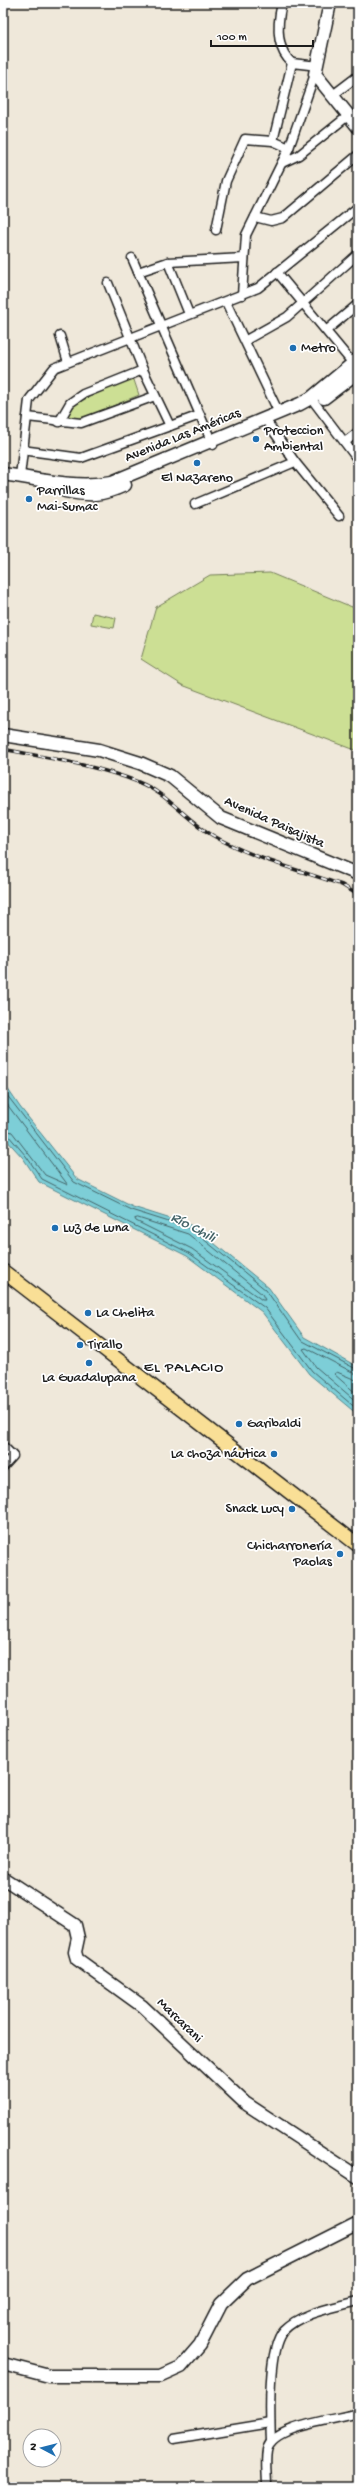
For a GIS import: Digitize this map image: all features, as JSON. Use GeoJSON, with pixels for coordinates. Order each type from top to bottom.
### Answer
{"type":"FeatureCollection","features":[{"type":"Feature","properties":{"kind":"main road"},"geometry":{"type":"LineString","coordinates":[[330,3],[317,70],[332,95],[358,127]]}},
{"type":"Feature","properties":{"kind":"main road","name":"Avenida Las Américas"},"geometry":{"type":"LineString","coordinates":[[3,474],[92,486],[112,482],[267,422],[313,401],[357,366]]}},
{"type":"Feature","properties":{"kind":"main road","name":"Avenida Las Américas"},"geometry":{"type":"LineString","coordinates":[[267,422],[280,413],[313,401]]}},
{"type":"Feature","properties":{"kind":"main road","name":"Avenida Las Américas"},"geometry":{"type":"LineString","coordinates":[[3,481],[91,496],[108,492],[212,444]]}},
{"type":"Feature","properties":{"kind":"main road","name":"Avenida Paisajista"},"geometry":{"type":"LineString","coordinates":[[3,735],[99,750],[140,763],[170,776],[221,818],[358,874]]}},
{"type":"Feature","properties":{"kind":"main road"},"geometry":{"type":"LineString","coordinates":[[3,1271],[358,1545]]}},
{"type":"Feature","properties":{"kind":"main road","name":"Marcarani"},"geometry":{"type":"LineString","coordinates":[[3,1878],[9,1884],[75,1925],[78,1938],[75,1952],[77,1959],[142,2006],[245,2103],[358,2177]]}},
{"type":"Feature","properties":{"kind":"main road"},"geometry":{"type":"LineString","coordinates":[[3,2364],[49,2376],[161,2376],[181,2367],[200,2345],[221,2304],[247,2280],[358,2222]]}},
{"type":"Feature","properties":{"kind":"street"},"geometry":{"type":"LineString","coordinates":[[242,295],[246,235],[290,148],[317,70],[292,63],[286,58],[278,37],[282,3]]}},
{"type":"Feature","properties":{"kind":"street"},"geometry":{"type":"LineString","coordinates":[[273,141],[292,63]]}},
{"type":"Feature","properties":{"kind":"street"},"geometry":{"type":"LineString","coordinates":[[332,95],[358,76]]}},
{"type":"Feature","properties":{"kind":"street"},"geometry":{"type":"LineString","coordinates":[[282,163],[299,155],[349,115]]}},
{"type":"Feature","properties":{"kind":"street"},"geometry":{"type":"LineString","coordinates":[[216,230],[226,181],[245,139],[273,141],[290,148]]}},
{"type":"Feature","properties":{"kind":"street"},"geometry":{"type":"LineString","coordinates":[[255,217],[271,221],[283,218],[358,155]]}},
{"type":"Feature","properties":{"kind":"street"},"geometry":{"type":"LineString","coordinates":[[20,476],[29,400],[38,386],[54,368],[189,314],[226,302],[258,288],[358,207]]}},
{"type":"Feature","properties":{"kind":"street"},"geometry":{"type":"LineString","coordinates":[[246,340],[287,318],[358,254]]}},
{"type":"Feature","properties":{"kind":"street"},"geometry":{"type":"LineString","coordinates":[[132,258],[212,444]]}},
{"type":"Feature","properties":{"kind":"street"},"geometry":{"type":"LineString","coordinates":[[138,272],[168,262],[244,258]]}},
{"type":"Feature","properties":{"kind":"street"},"geometry":{"type":"LineString","coordinates":[[168,262],[189,314]]}},
{"type":"Feature","properties":{"kind":"street"},"geometry":{"type":"LineString","coordinates":[[277,272],[357,366]]}},
{"type":"Feature","properties":{"kind":"street"},"geometry":{"type":"LineString","coordinates":[[108,284],[143,370],[170,426]]}},
{"type":"Feature","properties":{"kind":"street"},"geometry":{"type":"LineString","coordinates":[[226,302],[246,340],[280,413]]}},
{"type":"Feature","properties":{"kind":"street"},"geometry":{"type":"LineString","coordinates":[[327,330],[358,304]]}},
{"type":"Feature","properties":{"kind":"street"},"geometry":{"type":"LineString","coordinates":[[60,336],[68,362]]}},
{"type":"Feature","properties":{"kind":"street"},"geometry":{"type":"LineString","coordinates":[[59,422],[70,403],[83,394],[143,370]]}},
{"type":"Feature","properties":{"kind":"street"},"geometry":{"type":"LineString","coordinates":[[27,417],[59,422],[81,423],[155,396]]}},
{"type":"Feature","properties":{"kind":"street"},"geometry":{"type":"LineString","coordinates":[[313,401],[358,460]]}},
{"type":"Feature","properties":{"kind":"street"},"geometry":{"type":"LineString","coordinates":[[22,450],[81,458],[200,415]]}},
{"type":"Feature","properties":{"kind":"street"},"geometry":{"type":"LineString","coordinates":[[267,422],[295,462],[340,516]]}},
{"type":"Feature","properties":{"kind":"street"},"geometry":{"type":"LineString","coordinates":[[345,442],[358,432]]}},
{"type":"Feature","properties":{"kind":"street"},"geometry":{"type":"LineString","coordinates":[[195,504],[295,462]]}},
{"type":"Feature","properties":{"kind":"street"},"geometry":{"type":"LineString","coordinates":[[3,1446],[13,1456],[3,1468]]}},
{"type":"Feature","properties":{"kind":"street"},"geometry":{"type":"LineString","coordinates":[[271,2442],[270,2423],[273,2365],[283,2331],[309,2316],[358,2301]]}},
{"type":"Feature","properties":{"kind":"street"},"geometry":{"type":"LineString","coordinates":[[267,2487],[267,2450],[271,2442],[279,2434],[321,2421],[358,2413]]}},
{"type":"Feature","properties":{"kind":"street"},"geometry":{"type":"LineString","coordinates":[[174,2439],[270,2423]]}},
{"type":"Feature","properties":{"kind":"green space"},"geometry":{"type":"Polygon","coordinates":[[[133,377],[139,395],[79,420],[62,419],[72,405],[133,377]]]}},
{"type":"Feature","properties":{"kind":"green space"},"geometry":{"type":"Polygon","coordinates":[[[270,573],[352,607],[358,605],[358,751],[182,685],[141,659],[156,607],[210,575],[270,573]]]}},
{"type":"Feature","properties":{"kind":"green space"},"geometry":{"type":"Polygon","coordinates":[[[93,613],[116,618],[114,628],[91,624],[93,613]]]}},
{"type":"Feature","properties":{"kind":"water","name":"Río Chili"},"geometry":{"type":"Polygon","coordinates":[[[3,1082],[20,1107],[77,1179],[133,1207],[193,1226],[269,1288],[304,1337],[358,1367],[358,1415],[309,1374],[262,1312],[187,1256],[39,1182],[23,1158],[3,1136],[3,1082]]]}},
{"type":"Feature","properties":{"kind":"railway"},"geometry":{"type":"LineString","coordinates":[[3,749],[88,766],[138,782],[158,793],[203,829],[227,843],[259,857],[342,885],[358,895]]}},
{"type":"Feature","properties":{"kind":"place","name":"Metro"},"geometry":{"type":"Point","coordinates":[293,348]}},
{"type":"Feature","properties":{"kind":"place","name":"Proteccion Ambiental"},"geometry":{"type":"Point","coordinates":[256,439]}},
{"type":"Feature","properties":{"kind":"place","name":"El Nazareno"},"geometry":{"type":"Point","coordinates":[197,463]}},
{"type":"Feature","properties":{"kind":"place","name":"Parrillas Mai-Sumac"},"geometry":{"type":"Point","coordinates":[29,499]}},
{"type":"Feature","properties":{"kind":"place","name":"Luz de Luna"},"geometry":{"type":"Point","coordinates":[55,1228]}},
{"type":"Feature","properties":{"kind":"place","name":"La Chelita"},"geometry":{"type":"Point","coordinates":[88,1313]}},
{"type":"Feature","properties":{"kind":"place","name":"Tirallo"},"geometry":{"type":"Point","coordinates":[80,1345]}},
{"type":"Feature","properties":{"kind":"place","name":"La Guadalupana"},"geometry":{"type":"Point","coordinates":[89,1363]}},
{"type":"Feature","properties":{"kind":"place","name":"Garibaldi"},"geometry":{"type":"Point","coordinates":[239,1424]}},
{"type":"Feature","properties":{"kind":"place","name":"La choza náutica"},"geometry":{"type":"Point","coordinates":[274,1454]}},
{"type":"Feature","properties":{"kind":"place","name":"Snack Lucy"},"geometry":{"type":"Point","coordinates":[292,1509]}},
{"type":"Feature","properties":{"kind":"place","name":"Chicharronería Paolas"},"geometry":{"type":"Point","coordinates":[340,1554]}},
{"type":"Feature","properties":{"kind":"district","name":"EL PALACIO"},"geometry":{"type":"Point","coordinates":[184,1368]}}]}
